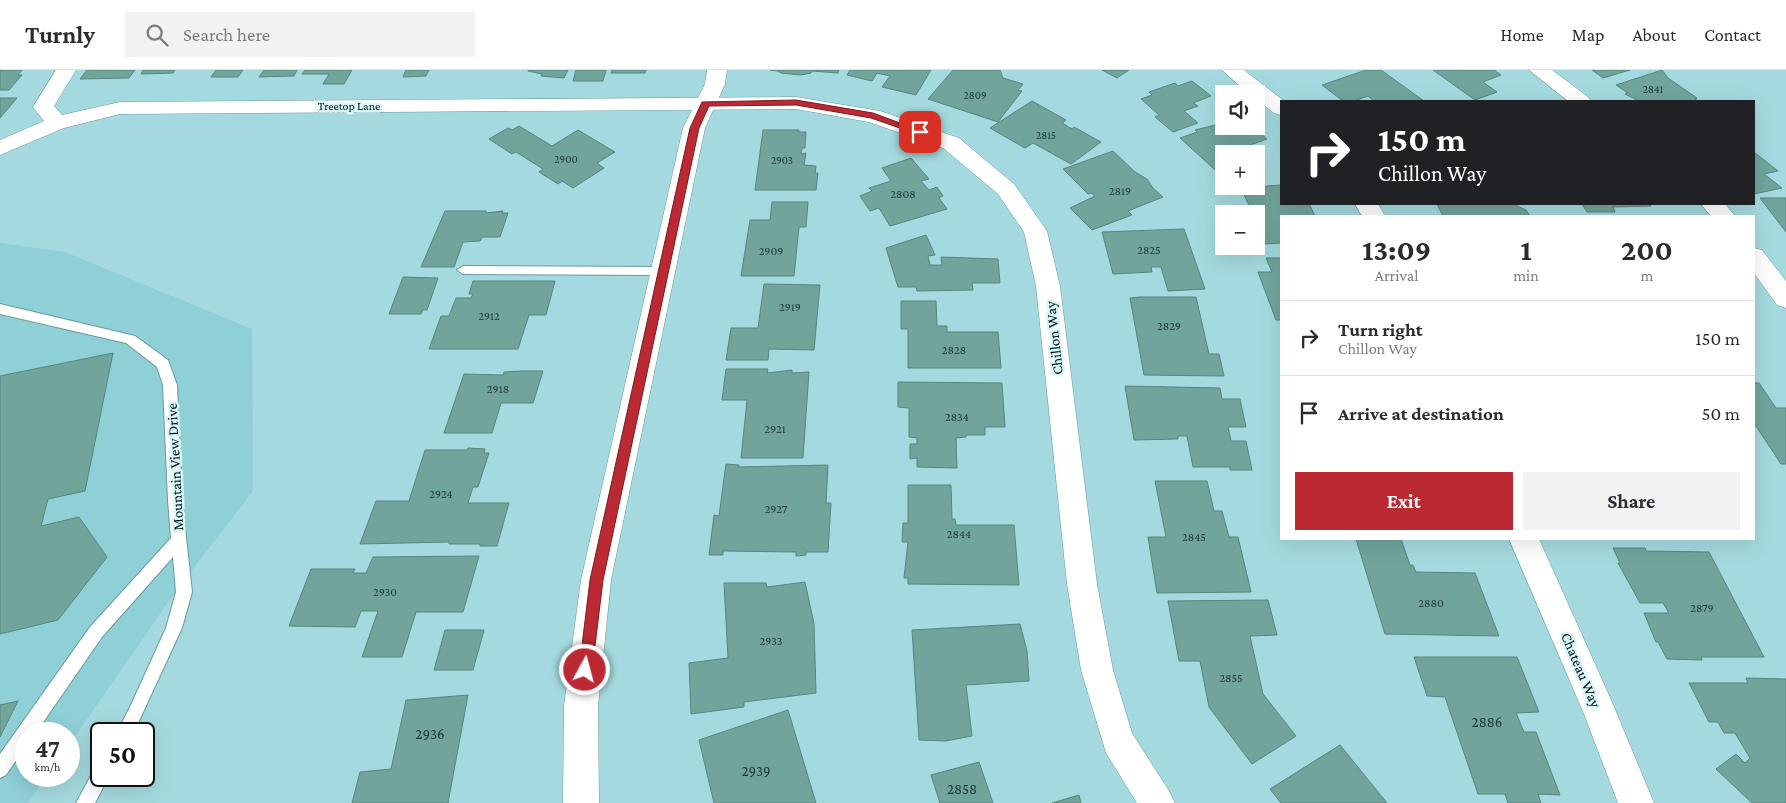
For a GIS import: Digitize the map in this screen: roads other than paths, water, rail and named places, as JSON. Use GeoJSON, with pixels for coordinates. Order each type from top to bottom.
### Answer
{"type":"FeatureCollection","features":[{"type":"Feature","properties":{"kind":"street"},"geometry":{"type":"LineString","coordinates":[[57,123],[43,107],[66,70]]}},
{"type":"Feature","properties":{"kind":"street"},"geometry":{"type":"LineString","coordinates":[[580,803],[581,706],[596,580],[694,128],[715,84],[717,70]]}},
{"type":"Feature","properties":{"kind":"street"},"geometry":{"type":"LineString","coordinates":[[1232,70],[1280,108]]}},
{"type":"Feature","properties":{"kind":"street"},"geometry":{"type":"LineString","coordinates":[[1539,70],[1580,100]]}},
{"type":"Feature","properties":{"kind":"street","name":"Chillon Way"},"geometry":{"type":"LineString","coordinates":[[706,104],[796,103],[873,116],[951,143],[1006,189],[1035,231],[1048,286],[1082,584],[1097,670],[1118,740],[1157,803]]}},
{"type":"Feature","properties":{"kind":"street","name":"Treetop Lane"},"geometry":{"type":"LineString","coordinates":[[0,148],[57,123],[120,108],[706,104]]}},
{"type":"Feature","properties":{"kind":"street"},"geometry":{"type":"LineString","coordinates":[[1713,205],[1723,215]]}},
{"type":"Feature","properties":{"kind":"street"},"geometry":{"type":"LineString","coordinates":[[1755,257],[1786,299]]}},
{"type":"Feature","properties":{"kind":"street","name":"Chateau Way"},"geometry":{"type":"LineString","coordinates":[[1524,540],[1600,713],[1636,803]]}},
{"type":"Feature","properties":{"kind":"lane"},"geometry":{"type":"LineString","coordinates":[[463,270],[663,271]]}},
{"type":"Feature","properties":{"kind":"lane","name":"Mountain View Drive"},"geometry":{"type":"LineString","coordinates":[[0,309],[130,339],[162,364],[170,385],[176,500],[184,592],[174,628],[131,722]]}},
{"type":"Feature","properties":{"kind":"lane"},"geometry":{"type":"LineString","coordinates":[[0,769],[96,632],[179,540]]}},
{"type":"Feature","properties":{"kind":"lane"},"geometry":{"type":"LineString","coordinates":[[85,803],[94,787]]}}]}
